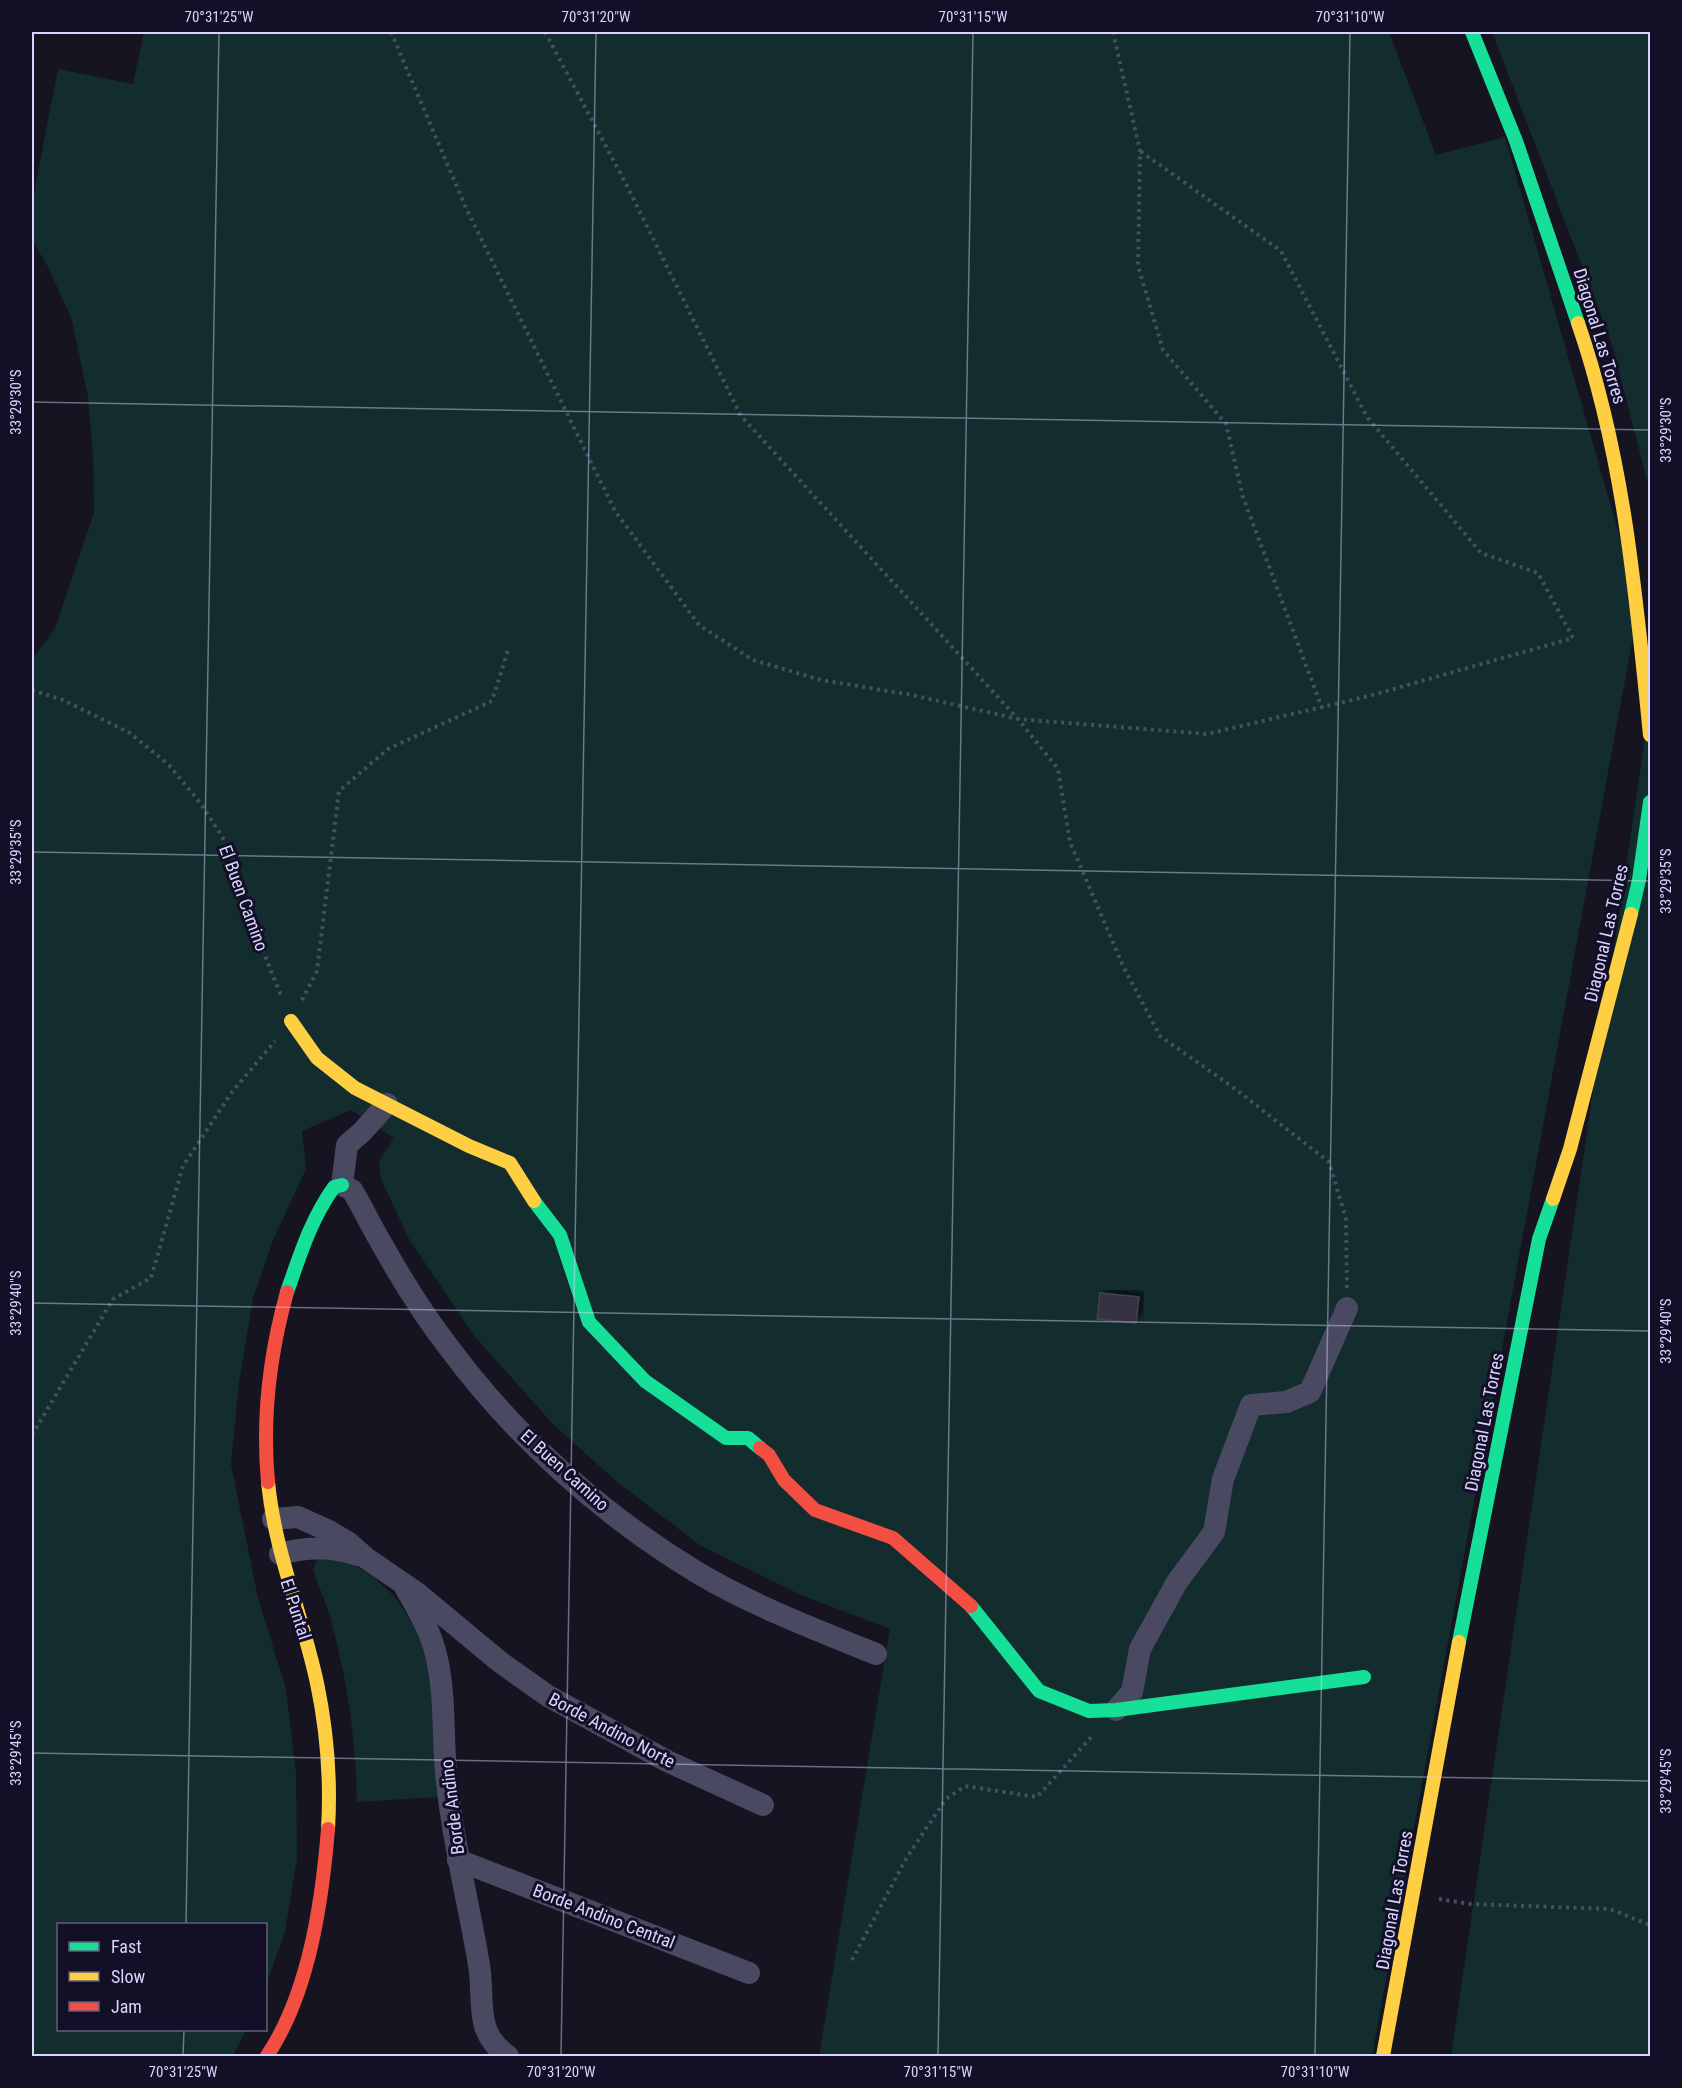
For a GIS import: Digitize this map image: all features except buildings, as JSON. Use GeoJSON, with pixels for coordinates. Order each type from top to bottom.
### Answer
{"type":"FeatureCollection","features":[{"type":"Feature","properties":{"kind":"street","name":"Diagonal Las Torres"},"geometry":{"type":"LineString","coordinates":[[1472,32],[1516,141],[1592,363],[1608,425],[1634,583],[1650,735]]}},
{"type":"Feature","properties":{"kind":"street","name":"Diagonal Las Torres"},"geometry":{"type":"LineString","coordinates":[[1383,2056],[1466,1602],[1539,1239],[1570,1149],[1617,973],[1639,880],[1650,802]]}},
{"type":"Feature","properties":{"kind":"street"},"geometry":{"type":"LineString","coordinates":[[291,1022],[317,1058],[355,1088],[470,1146],[510,1163],[532,1198],[560,1234],[589,1322],[645,1381],[726,1438],[748,1438],[769,1455],[784,1480],[815,1510],[893,1538],[974,1609],[1039,1691],[1089,1711],[1116,1710],[1364,1677]]}},
{"type":"Feature","properties":{"kind":"street"},"geometry":{"type":"LineString","coordinates":[[342,1185],[347,1145],[387,1104]]}},
{"type":"Feature","properties":{"kind":"street","name":"El Puntal"},"geometry":{"type":"LineString","coordinates":[[273,2052],[301,1979],[318,1916],[326,1866],[328,1818],[326,1746],[321,1704],[309,1651],[280,1554],[273,1519],[266,1434],[268,1386],[275,1336],[293,1273],[310,1228],[328,1195],[334,1188],[342,1185]]}},
{"type":"Feature","properties":{"kind":"street","name":"El Buen Camino"},"geometry":{"type":"LineString","coordinates":[[342,1185],[352,1190],[400,1275],[429,1320],[462,1364],[521,1431],[570,1478],[643,1536],[700,1574],[813,1629],[876,1654]]}},
{"type":"Feature","properties":{"kind":"street"},"geometry":{"type":"LineString","coordinates":[[1116,1710],[1132,1692],[1140,1648],[1178,1582],[1214,1532],[1223,1479],[1251,1405],[1286,1401],[1310,1392],[1347,1308]]}},
{"type":"Feature","properties":{"kind":"street"},"geometry":{"type":"LineString","coordinates":[[273,1519],[298,1518],[312,1523],[349,1543],[366,1558]]}},
{"type":"Feature","properties":{"kind":"street"},"geometry":{"type":"LineString","coordinates":[[280,1554],[304,1549],[326,1548],[366,1558]]}},
{"type":"Feature","properties":{"kind":"street","name":"Borde Andino Norte"},"geometry":{"type":"LineString","coordinates":[[366,1558],[400,1580],[528,1683],[567,1707],[667,1761],[763,1805]]}},
{"type":"Feature","properties":{"kind":"street","name":"Borde Andino"},"geometry":{"type":"LineString","coordinates":[[400,1580],[420,1613],[437,1656],[441,1677],[447,1779],[458,1860],[480,1967],[483,2019],[490,2040],[508,2056]]}},
{"type":"Feature","properties":{"kind":"street"},"geometry":{"type":"LineString","coordinates":[[437,1656],[442,1647],[451,1640],[471,1638]]}},
{"type":"Feature","properties":{"kind":"street","name":"Borde Andino Central"},"geometry":{"type":"LineString","coordinates":[[458,1860],[749,1973]]}},
{"type":"Feature","properties":{"kind":"path"},"geometry":{"type":"LineString","coordinates":[[390,32],[466,208],[615,511],[699,625],[753,660],[821,680],[912,696],[1018,719],[1207,734],[1370,696],[1573,638],[1538,573],[1481,553],[1367,417],[1281,251],[1140,151]]}},
{"type":"Feature","properties":{"kind":"path"},"geometry":{"type":"LineString","coordinates":[[545,32],[625,182],[741,416],[1018,719],[1058,769],[1070,842],[1123,966],[1160,1036],[1234,1088],[1329,1162],[1346,1219],[1347,1308]]}},
{"type":"Feature","properties":{"kind":"path"},"geometry":{"type":"LineString","coordinates":[[1113,32],[1140,151],[1138,266],[1163,350],[1226,424],[1243,497],[1322,708]]}},
{"type":"Feature","properties":{"kind":"path","name":"El Buen Camino"},"geometry":{"type":"LineString","coordinates":[[32,690],[63,700],[130,733],[169,765],[201,804],[230,849],[261,946],[291,1022]]}},
{"type":"Feature","properties":{"kind":"path"},"geometry":{"type":"LineString","coordinates":[[852,1960],[907,1857],[946,1799],[964,1786],[1037,1797],[1116,1710]]}},
{"type":"Feature","properties":{"kind":"path"},"geometry":{"type":"LineString","coordinates":[[1443,1900],[1471,1904],[1610,1909],[1650,1925]]}},
{"type":"Feature","properties":{"kind":"green space"},"geometry":{"type":"Polygon","coordinates":[[[144,32],[1389,32],[1436,155],[1505,137],[1639,604],[1372,2056],[819,2056],[890,1629],[801,1595],[701,1546],[617,1482],[553,1424],[475,1337],[409,1239],[381,1179],[379,1161],[394,1138],[351,1110],[302,1131],[306,1169],[274,1238],[253,1298],[239,1382],[231,1464],[258,1598],[286,1689],[296,1773],[297,1858],[285,1932],[267,1982],[267,1923],[57,1923],[57,2031],[246,2031],[233,2056],[42,2056],[32,2052],[32,660],[55,628],[94,513],[93,454],[88,397],[72,320],[48,267],[32,240],[32,203],[58,69],[133,84],[144,32]]]}},
{"type":"Feature","properties":{"kind":"green space"},"geometry":{"type":"Polygon","coordinates":[[[1492,32],[1650,32],[1650,492],[1612,344],[1492,32]]]}},
{"type":"Feature","properties":{"kind":"green space"},"geometry":{"type":"Polygon","coordinates":[[[1650,704],[1650,2056],[1451,2056],[1650,704]]]}},
{"type":"Feature","properties":{"kind":"green space"},"geometry":{"type":"Polygon","coordinates":[[[325,1555],[351,1563],[374,1577],[395,1597],[415,1626],[429,1664],[439,1797],[357,1802],[348,1698],[331,1619],[313,1570],[317,1560],[325,1560],[325,1555]]]}},
{"type":"Feature","properties":{"kind":"traffic: fast"},"geometry":{"type":"LineString","coordinates":[[1472,32],[1516,141],[1578,323]]}},
{"type":"Feature","properties":{"kind":"traffic: fast"},"geometry":{"type":"LineString","coordinates":[[1631,914],[1639,880],[1650,802]]}},
{"type":"Feature","properties":{"kind":"traffic: fast"},"geometry":{"type":"LineString","coordinates":[[287,1292],[319,1212],[334,1187],[342,1185]]}},
{"type":"Feature","properties":{"kind":"traffic: fast"},"geometry":{"type":"LineString","coordinates":[[1459,1642],[1539,1239],[1553,1199]]}},
{"type":"Feature","properties":{"kind":"traffic: fast"},"geometry":{"type":"LineString","coordinates":[[534,1201],[560,1235],[589,1322],[645,1381],[726,1438],[748,1438],[760,1448]]}},
{"type":"Feature","properties":{"kind":"traffic: fast"},"geometry":{"type":"LineString","coordinates":[[971,1606],[1039,1691],[1089,1711],[1116,1710],[1364,1677]]}},
{"type":"Feature","properties":{"kind":"traffic: slow"},"geometry":{"type":"LineString","coordinates":[[1578,323],[1594,373],[1617,475],[1633,579],[1650,735]]}},
{"type":"Feature","properties":{"kind":"traffic: slow"},"geometry":{"type":"LineString","coordinates":[[1553,1199],[1570,1149],[1631,914]]}},
{"type":"Feature","properties":{"kind":"traffic: slow"},"geometry":{"type":"LineString","coordinates":[[291,1021],[317,1058],[355,1088],[469,1146],[510,1163],[534,1201]]}},
{"type":"Feature","properties":{"kind":"traffic: slow"},"geometry":{"type":"LineString","coordinates":[[268,1482],[276,1534],[317,1683],[326,1737],[328,1829]]}},
{"type":"Feature","properties":{"kind":"traffic: slow"},"geometry":{"type":"LineString","coordinates":[[1383,2056],[1459,1642]]}},
{"type":"Feature","properties":{"kind":"traffic: jam"},"geometry":{"type":"LineString","coordinates":[[268,1482],[266,1434],[269,1386],[276,1338],[287,1292]]}},
{"type":"Feature","properties":{"kind":"traffic: jam"},"geometry":{"type":"LineString","coordinates":[[760,1448],[769,1455],[784,1480],[815,1510],[893,1538],[971,1606]]}},
{"type":"Feature","properties":{"kind":"traffic: jam"},"geometry":{"type":"LineString","coordinates":[[267,2056],[293,2004],[311,1947],[322,1887],[328,1829]]}}]}
